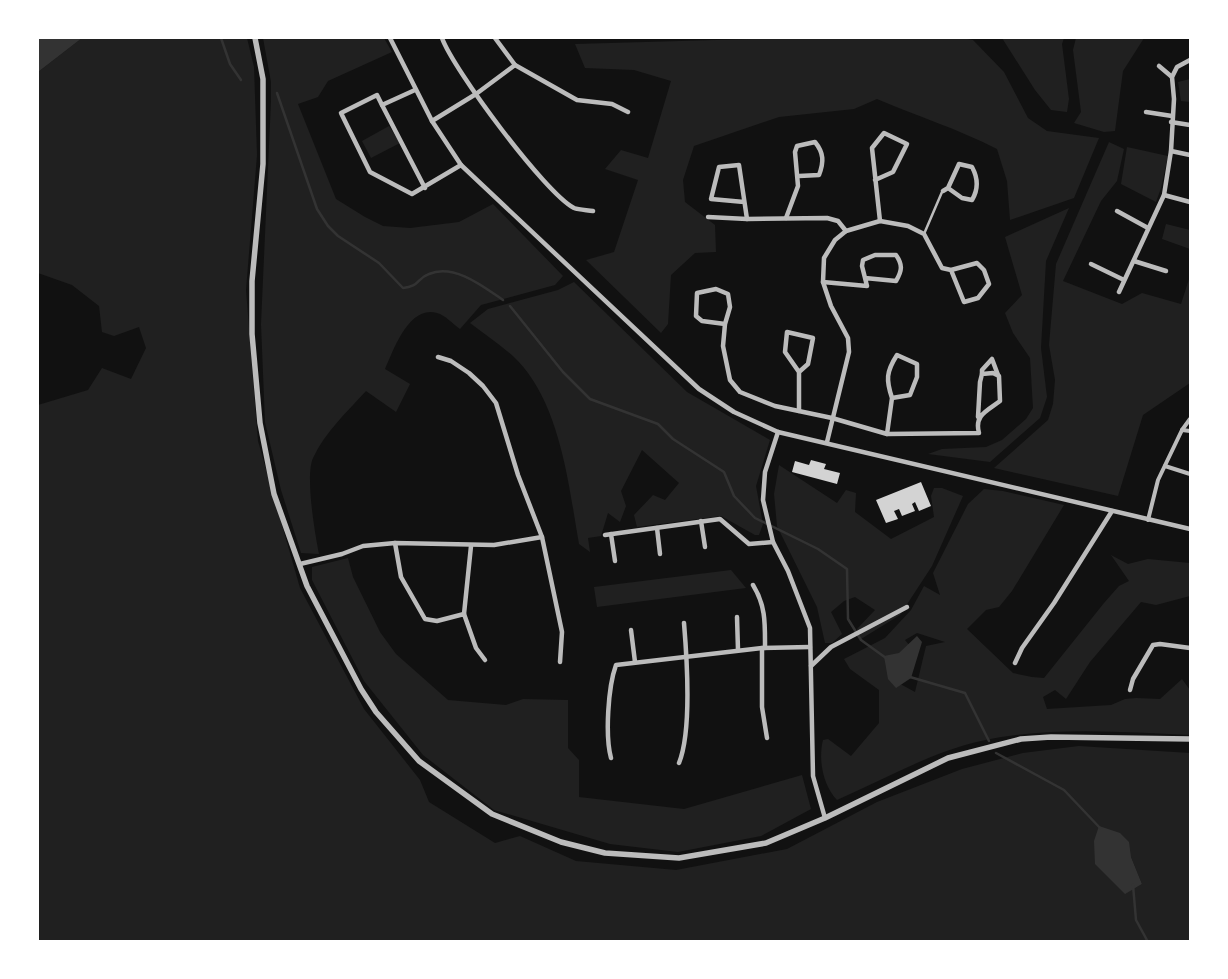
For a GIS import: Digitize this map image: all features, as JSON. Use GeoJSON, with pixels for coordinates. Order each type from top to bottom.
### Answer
{"type":"FeatureCollection","features":[{"type":"Feature","properties":{"kind":"street"},"geometry":{"type":"LineString","coordinates":[[255,38],[263,80],[263,164],[252,281],[253,344],[260,424],[274,494],[307,586],[361,689],[376,712],[419,761],[492,814],[560,842],[605,853],[672,858],[766,842],[825,818],[948,758],[1021,739],[1051,737],[1190,740]]}},
{"type":"Feature","properties":{"kind":"street"},"geometry":{"type":"LineString","coordinates":[[390,38],[432,121],[461,165],[699,389],[734,412],[778,432],[850,447],[1148,520],[1190,528]]}},
{"type":"Feature","properties":{"kind":"street"},"geometry":{"type":"LineString","coordinates":[[442,38],[476,94],[523,157],[574,208],[593,211]]}},
{"type":"Feature","properties":{"kind":"street"},"geometry":{"type":"LineString","coordinates":[[495,38],[515,65],[577,100],[612,104],[628,112]]}},
{"type":"Feature","properties":{"kind":"street"},"geometry":{"type":"LineString","coordinates":[[1119,292],[1164,195],[1171,151],[1171,122],[1174,99],[1172,77],[1177,67],[1190,60]]}},
{"type":"Feature","properties":{"kind":"street"},"geometry":{"type":"LineString","coordinates":[[432,121],[476,94],[515,65]]}},
{"type":"Feature","properties":{"kind":"street"},"geometry":{"type":"LineString","coordinates":[[1159,66],[1172,77]]}},
{"type":"Feature","properties":{"kind":"street"},"geometry":{"type":"LineString","coordinates":[[382,105],[416,90]]}},
{"type":"Feature","properties":{"kind":"street"},"geometry":{"type":"LineString","coordinates":[[425,188],[377,95],[341,113],[370,172],[412,194],[425,188],[461,165]]}},
{"type":"Feature","properties":{"kind":"street"},"geometry":{"type":"LineString","coordinates":[[1146,112],[1172,116]]}},
{"type":"Feature","properties":{"kind":"street"},"geometry":{"type":"LineString","coordinates":[[1171,122],[1190,125]]}},
{"type":"Feature","properties":{"kind":"street"},"geometry":{"type":"LineString","coordinates":[[875,180],[893,172],[907,144],[884,133],[872,148],[875,180],[880,221]]}},
{"type":"Feature","properties":{"kind":"street"},"geometry":{"type":"LineString","coordinates":[[786,218],[798,186],[799,176],[795,152],[797,146],[816,142],[822,150],[824,164],[818,175],[799,176]]}},
{"type":"Feature","properties":{"kind":"street"},"geometry":{"type":"LineString","coordinates":[[1171,151],[1190,155]]}},
{"type":"Feature","properties":{"kind":"street"},"geometry":{"type":"LineString","coordinates":[[942,191],[948,188],[959,164],[972,166],[975,173],[977,192],[972,200],[962,198],[948,188]]}},
{"type":"Feature","properties":{"kind":"street"},"geometry":{"type":"LineString","coordinates":[[744,202],[711,199],[719,167],[739,166],[747,219]]}},
{"type":"Feature","properties":{"kind":"street"},"geometry":{"type":"LineString","coordinates":[[1164,195],[1190,202]]}},
{"type":"Feature","properties":{"kind":"street"},"geometry":{"type":"LineString","coordinates":[[1117,211],[1148,228]]}},
{"type":"Feature","properties":{"kind":"street"},"geometry":{"type":"LineString","coordinates":[[708,217],[747,219],[827,218],[838,221],[846,231]]}},
{"type":"Feature","properties":{"kind":"street"},"geometry":{"type":"LineString","coordinates":[[827,442],[844,376],[848,345],[848,338],[831,306],[823,282],[824,258],[835,240],[846,231],[880,221],[908,226],[924,234],[942,268],[951,270],[977,263],[984,270],[989,284],[978,298],[964,302],[951,270]]}},
{"type":"Feature","properties":{"kind":"street"},"geometry":{"type":"LineString","coordinates":[[823,282],[867,286],[865,278],[862,266],[864,260],[875,255],[896,255],[901,262],[901,273],[896,281],[865,278]]}},
{"type":"Feature","properties":{"kind":"street"},"geometry":{"type":"LineString","coordinates":[[1134,261],[1166,271]]}},
{"type":"Feature","properties":{"kind":"street"},"geometry":{"type":"LineString","coordinates":[[1090,264],[1124,280]]}},
{"type":"Feature","properties":{"kind":"street"},"geometry":{"type":"LineString","coordinates":[[725,324],[702,321],[696,316],[697,293],[716,289],[728,294],[730,306],[725,324],[723,346],[730,380],[740,392],[774,406],[832,418],[887,434],[979,433],[976,424],[982,370],[992,359],[999,376],[1000,401],[978,417]]}},
{"type":"Feature","properties":{"kind":"street"},"geometry":{"type":"LineString","coordinates":[[799,372],[808,364],[813,338],[787,332],[785,352],[799,372],[799,410]]}},
{"type":"Feature","properties":{"kind":"street"},"geometry":{"type":"LineString","coordinates":[[887,434],[892,398],[886,380],[889,368],[897,355],[917,364],[917,377],[910,396],[892,398]]}},
{"type":"Feature","properties":{"kind":"street"},"geometry":{"type":"LineString","coordinates":[[438,357],[451,361],[469,373],[483,386],[496,403],[518,475],[542,537],[562,632],[560,662]]}},
{"type":"Feature","properties":{"kind":"street"},"geometry":{"type":"LineString","coordinates":[[982,374],[993,373],[999,376]]}},
{"type":"Feature","properties":{"kind":"street"},"geometry":{"type":"LineString","coordinates":[[1148,520],[1158,480],[1182,430],[1190,419]]}},
{"type":"Feature","properties":{"kind":"street"},"geometry":{"type":"LineString","coordinates":[[1182,430],[1190,431]]}},
{"type":"Feature","properties":{"kind":"street"},"geometry":{"type":"LineString","coordinates":[[778,432],[765,472],[763,500],[773,542],[803,607],[810,628],[813,776],[825,818]]}},
{"type":"Feature","properties":{"kind":"street"},"geometry":{"type":"LineString","coordinates":[[1164,466],[1190,474]]}},
{"type":"Feature","properties":{"kind":"street"},"geometry":{"type":"LineString","coordinates":[[1015,663],[1022,648],[1054,603],[1112,511]]}},
{"type":"Feature","properties":{"kind":"street"},"geometry":{"type":"LineString","coordinates":[[604,535],[720,519],[748,544],[773,542]]}},
{"type":"Feature","properties":{"kind":"street"},"geometry":{"type":"LineString","coordinates":[[701,521],[705,547]]}},
{"type":"Feature","properties":{"kind":"street"},"geometry":{"type":"LineString","coordinates":[[657,528],[660,554]]}},
{"type":"Feature","properties":{"kind":"street"},"geometry":{"type":"LineString","coordinates":[[611,534],[615,561]]}},
{"type":"Feature","properties":{"kind":"street"},"geometry":{"type":"LineString","coordinates":[[300,564],[342,554],[363,546],[395,543],[494,546],[542,537]]}},
{"type":"Feature","properties":{"kind":"street"},"geometry":{"type":"LineString","coordinates":[[395,543],[401,577],[425,619],[437,622],[464,614]]}},
{"type":"Feature","properties":{"kind":"street"},"geometry":{"type":"LineString","coordinates":[[471,546],[464,614],[476,648],[485,660]]}},
{"type":"Feature","properties":{"kind":"street"},"geometry":{"type":"LineString","coordinates":[[753,585],[760,596],[766,614],[762,707],[767,738]]}},
{"type":"Feature","properties":{"kind":"street"},"geometry":{"type":"LineString","coordinates":[[811,666],[831,647],[907,607]]}},
{"type":"Feature","properties":{"kind":"street"},"geometry":{"type":"LineString","coordinates":[[737,618],[738,650]]}},
{"type":"Feature","properties":{"kind":"street"},"geometry":{"type":"LineString","coordinates":[[679,763],[684,751],[687,656],[684,623]]}},
{"type":"Feature","properties":{"kind":"street"},"geometry":{"type":"LineString","coordinates":[[631,630],[635,662]]}},
{"type":"Feature","properties":{"kind":"street"},"geometry":{"type":"LineString","coordinates":[[1130,690],[1153,645],[1160,644],[1190,648]]}},
{"type":"Feature","properties":{"kind":"street"},"geometry":{"type":"LineString","coordinates":[[611,758],[608,747],[612,674],[616,665],[738,650],[810,647]]}},
{"type":"Feature","properties":{"kind":"lane"},"geometry":{"type":"LineString","coordinates":[[924,234],[942,191]]}},
{"type":"Feature","properties":{"kind":"shaded area"},"geometry":{"type":"Polygon","coordinates":[[[38,38],[82,38],[38,72],[38,38]]]}},
{"type":"Feature","properties":{"kind":"shaded area"},"geometry":{"type":"Polygon","coordinates":[[[82,38],[247,38],[254,67],[257,155],[246,290],[258,441],[300,588],[364,709],[420,780],[429,802],[495,843],[520,836],[576,861],[676,870],[787,849],[877,802],[962,769],[1023,753],[1079,746],[1190,753],[1190,941],[38,942],[38,405],[88,390],[102,368],[131,379],[146,348],[139,327],[114,336],[102,332],[99,306],[72,285],[38,273],[38,72],[82,38]],[[1129,842],[1135,888],[1142,884],[1131,857],[1129,842]]]}},
{"type":"Feature","properties":{"kind":"shaded area"},"geometry":{"type":"Polygon","coordinates":[[[263,38],[384,38],[392,52],[328,81],[318,97],[298,104],[336,199],[383,226],[410,228],[459,222],[493,204],[563,276],[555,285],[481,305],[460,329],[437,313],[427,312],[411,322],[398,340],[385,369],[410,384],[396,412],[366,391],[330,431],[313,458],[310,491],[319,554],[301,553],[281,490],[265,422],[261,324],[271,82],[263,38]]]}},
{"type":"Feature","properties":{"kind":"shaded area"},"geometry":{"type":"Polygon","coordinates":[[[751,38],[962,38],[973,40],[1004,72],[1028,118],[1047,131],[1099,138],[1074,198],[1010,220],[1007,181],[997,149],[877,99],[854,109],[779,117],[694,146],[683,180],[685,202],[715,225],[716,252],[695,253],[671,275],[668,324],[661,333],[586,260],[614,252],[638,180],[605,169],[621,150],[648,158],[671,81],[634,70],[585,68],[575,44],[751,38]]]}},
{"type":"Feature","properties":{"kind":"shaded area"},"geometry":{"type":"Polygon","coordinates":[[[1002,38],[1064,38],[1062,44],[1069,99],[1067,112],[1051,110],[1035,90],[1002,38]]]}},
{"type":"Feature","properties":{"kind":"shaded area"},"geometry":{"type":"Polygon","coordinates":[[[1076,38],[1144,38],[1123,71],[1115,131],[1104,132],[1074,123],[1081,112],[1073,50],[1076,38]]]}},
{"type":"Feature","properties":{"kind":"shaded area"},"geometry":{"type":"Polygon","coordinates":[[[1190,79],[1190,102],[1181,101],[1178,82],[1190,79]]]}},
{"type":"Feature","properties":{"kind":"shaded area"},"geometry":{"type":"Polygon","coordinates":[[[389,126],[400,143],[371,158],[362,141],[389,126]]]}},
{"type":"Feature","properties":{"kind":"shaded area"},"geometry":{"type":"Polygon","coordinates":[[[1109,142],[1124,149],[1117,181],[1101,201],[1063,281],[1122,304],[1142,293],[1181,304],[1190,276],[1190,383],[1143,415],[1118,496],[994,468],[1048,420],[1053,404],[1055,380],[1049,345],[1056,264],[1109,142]]]}},
{"type":"Feature","properties":{"kind":"shaded area"},"geometry":{"type":"Polygon","coordinates":[[[1127,147],[1168,156],[1156,202],[1121,184],[1127,147]]]}},
{"type":"Feature","properties":{"kind":"shaded area"},"geometry":{"type":"Polygon","coordinates":[[[1069,208],[1046,261],[1041,348],[1047,397],[1040,418],[990,462],[928,454],[942,449],[986,447],[1002,440],[1026,419],[1033,408],[1030,358],[1013,333],[1005,313],[1022,295],[1005,237],[1069,208]]]}},
{"type":"Feature","properties":{"kind":"shaded area"},"geometry":{"type":"Polygon","coordinates":[[[1166,224],[1190,230],[1190,249],[1162,239],[1166,224]]]}},
{"type":"Feature","properties":{"kind":"shaded area"},"geometry":{"type":"Polygon","coordinates":[[[574,282],[687,392],[770,440],[756,486],[763,524],[759,535],[755,535],[721,516],[637,527],[634,515],[653,495],[665,500],[679,483],[642,450],[621,491],[626,506],[620,522],[608,513],[601,536],[588,538],[590,552],[579,544],[563,455],[549,412],[540,392],[528,373],[515,358],[470,323],[488,309],[558,290],[574,282]]]}},
{"type":"Feature","properties":{"kind":"shaded area"},"geometry":{"type":"Polygon","coordinates":[[[779,465],[837,503],[846,490],[856,493],[855,512],[891,539],[934,517],[931,496],[934,488],[942,488],[963,496],[932,566],[900,615],[861,639],[857,629],[875,610],[855,597],[844,601],[831,612],[842,634],[832,643],[825,643],[817,607],[777,526],[774,494],[779,465]]]}},
{"type":"Feature","properties":{"kind":"shaded area"},"geometry":{"type":"Polygon","coordinates":[[[984,489],[1003,491],[1064,505],[1012,591],[999,607],[986,610],[967,629],[1013,673],[1044,678],[1104,603],[1119,586],[1129,581],[1111,555],[1128,564],[1148,559],[1190,563],[1190,596],[1156,605],[1141,602],[1090,662],[1066,699],[1055,690],[1043,697],[1047,709],[1111,705],[1125,699],[1136,698],[1160,699],[1182,679],[1190,690],[1190,735],[1086,731],[1007,736],[981,741],[944,752],[837,800],[828,787],[823,772],[821,756],[823,740],[828,739],[851,756],[879,723],[879,690],[850,669],[844,659],[885,638],[911,610],[924,586],[940,595],[933,573],[968,504],[984,489]],[[917,633],[905,640],[910,646],[893,680],[915,692],[926,646],[945,642],[917,633]]]}},
{"type":"Feature","properties":{"kind":"shaded area"},"geometry":{"type":"Polygon","coordinates":[[[348,558],[353,577],[380,632],[396,654],[448,700],[506,705],[523,699],[568,700],[568,748],[579,760],[579,797],[684,809],[802,775],[811,809],[761,836],[678,852],[610,844],[494,810],[423,755],[364,681],[312,580],[312,567],[348,558]]]}},
{"type":"Feature","properties":{"kind":"shaded area"},"geometry":{"type":"Polygon","coordinates":[[[731,570],[746,588],[597,607],[594,587],[731,570]]]}},
{"type":"Feature","properties":{"kind":"shaded area"},"geometry":{"type":"Polygon","coordinates":[[[917,636],[922,642],[911,678],[896,688],[888,679],[884,656],[899,653],[917,636]]]}},
{"type":"Feature","properties":{"kind":"shaded area"},"geometry":{"type":"Polygon","coordinates":[[[1099,826],[1120,833],[1129,842],[1131,857],[1142,884],[1125,894],[1095,864],[1094,841],[1099,826]]]}},
{"type":"Feature","properties":{"kind":"building"},"geometry":{"type":"Polygon","coordinates":[[[811,460],[826,464],[824,469],[840,473],[837,484],[792,472],[795,461],[809,465],[811,460]]]}},
{"type":"Feature","properties":{"kind":"building"},"geometry":{"type":"Polygon","coordinates":[[[921,482],[931,506],[919,511],[915,502],[912,504],[915,511],[902,516],[899,509],[894,511],[898,519],[886,523],[876,500],[921,482]]]}},
{"type":"Feature","properties":{"kind":"waterway"},"geometry":{"type":"LineString","coordinates":[[221,38],[230,64],[241,80]]}},
{"type":"Feature","properties":{"kind":"waterway"},"geometry":{"type":"LineString","coordinates":[[277,93],[317,209],[328,226],[338,236],[379,263],[403,288],[412,286],[429,274],[439,271],[448,272],[468,278],[503,300]]}},
{"type":"Feature","properties":{"kind":"waterway"},"geometry":{"type":"LineString","coordinates":[[510,306],[563,372],[590,399],[658,424],[673,439],[724,472],[734,496],[755,518],[818,549],[847,569],[848,619],[861,640],[886,658]]}},
{"type":"Feature","properties":{"kind":"waterway"},"geometry":{"type":"LineString","coordinates":[[910,677],[965,693],[989,741]]}},
{"type":"Feature","properties":{"kind":"waterway"},"geometry":{"type":"LineString","coordinates":[[996,753],[1064,790],[1101,829]]}},
{"type":"Feature","properties":{"kind":"waterway"},"geometry":{"type":"LineString","coordinates":[[1133,885],[1136,920],[1148,942]]}}]}
